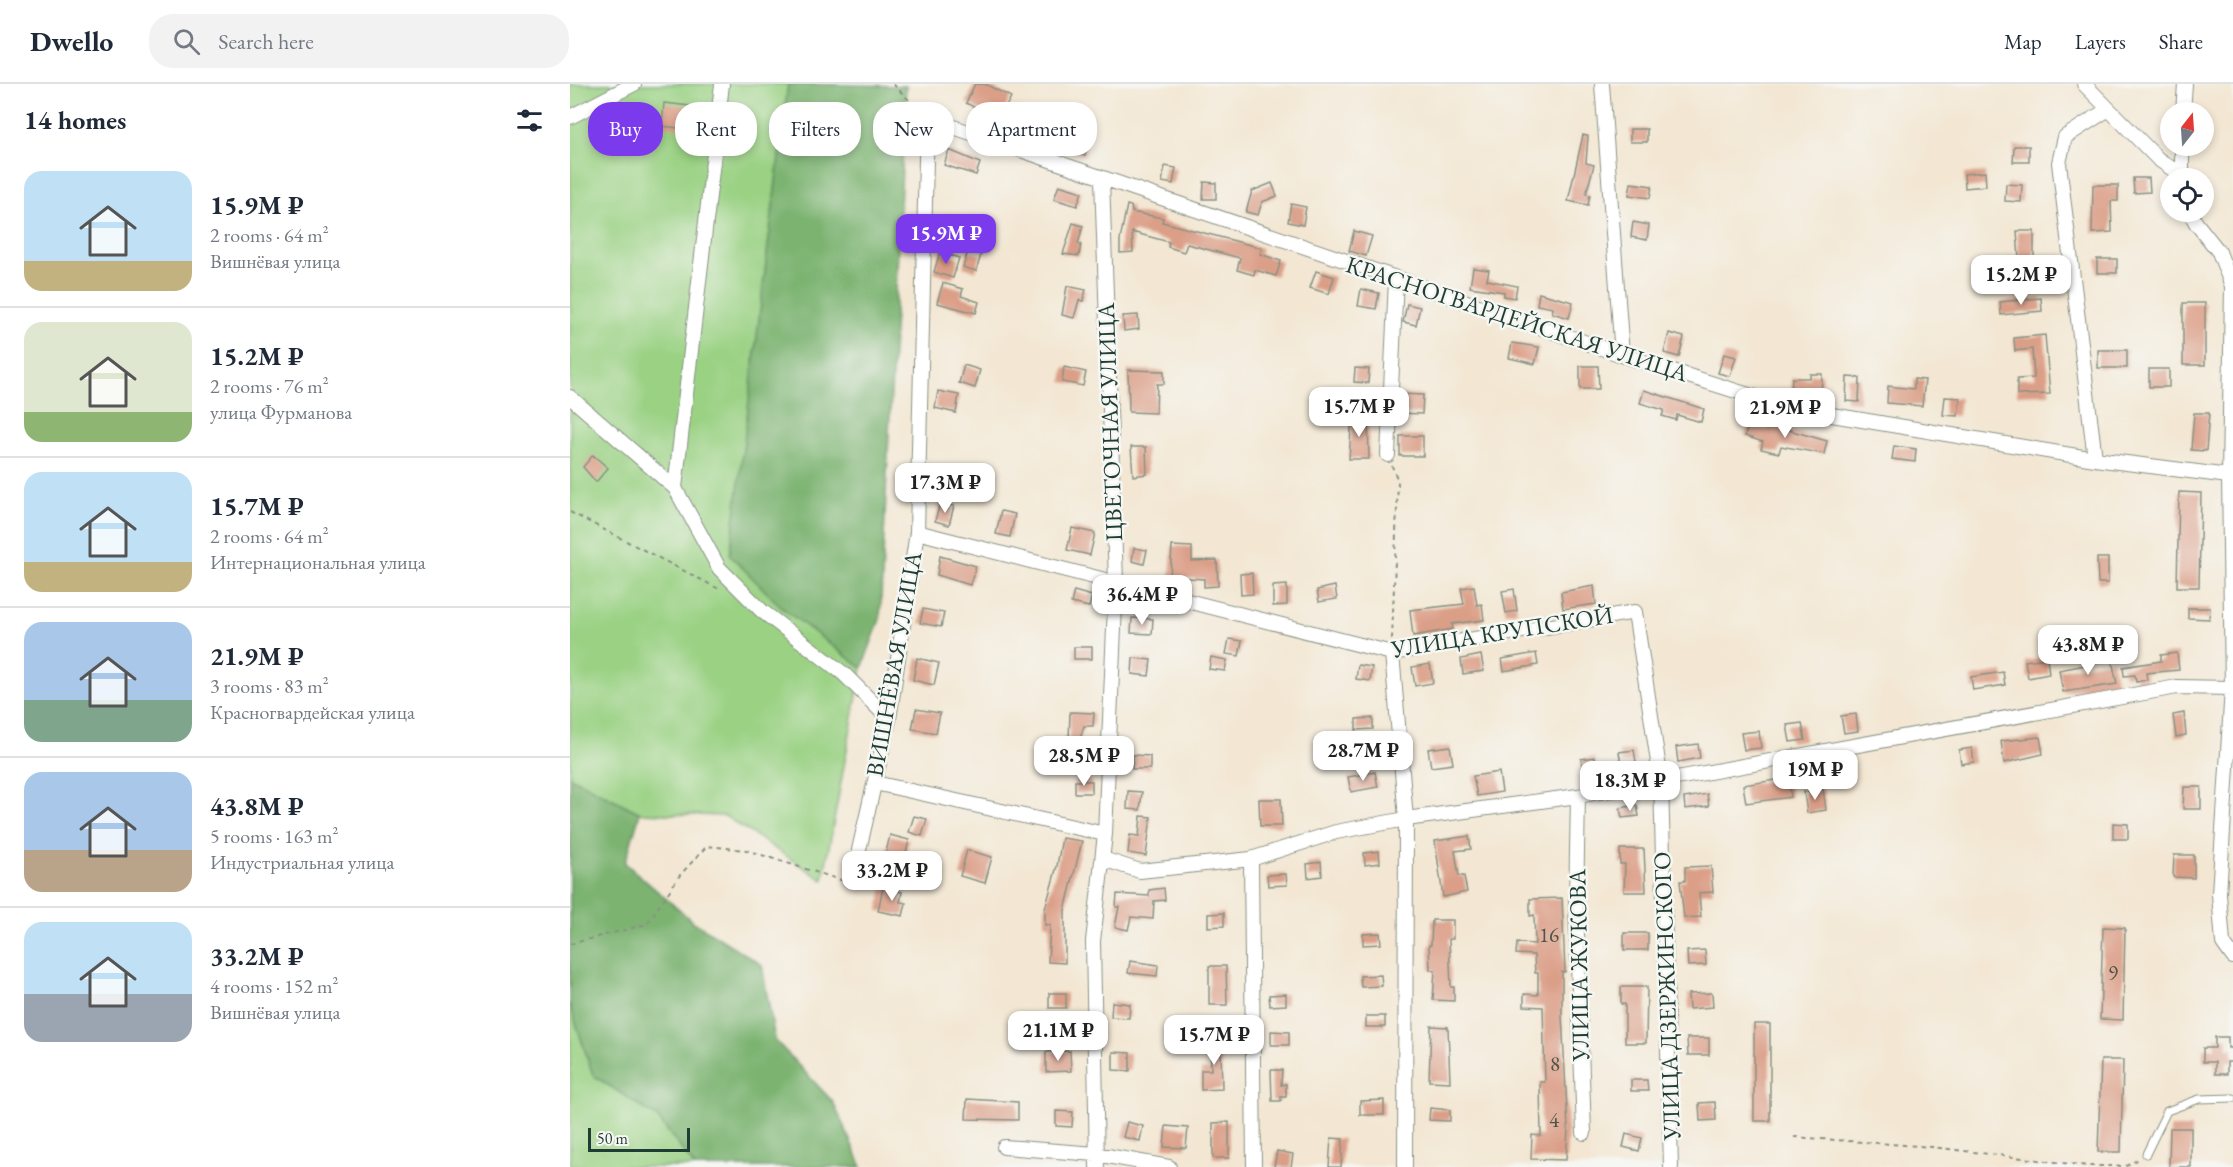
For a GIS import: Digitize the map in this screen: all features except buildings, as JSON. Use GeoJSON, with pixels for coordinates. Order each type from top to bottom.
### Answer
{"type":"FeatureCollection","features":[{"type":"Feature","properties":{"kind":"street"},"geometry":{"type":"LineString","coordinates":[[570,117],[634,84]]}},
{"type":"Feature","properties":{"kind":"street"},"geometry":{"type":"LineString","coordinates":[[675,488],[722,84]]}},
{"type":"Feature","properties":{"kind":"street"},"geometry":{"type":"LineString","coordinates":[[1602,84],[1622,355]]}},
{"type":"Feature","properties":{"kind":"street"},"geometry":{"type":"LineString","coordinates":[[2084,84],[2107,110],[2170,168]]}},
{"type":"Feature","properties":{"kind":"street"},"geometry":{"type":"LineString","coordinates":[[2184,102],[2186,84]]}},
{"type":"Feature","properties":{"kind":"street"},"geometry":{"type":"LineString","coordinates":[[2095,459],[2059,163],[2065,137],[2107,110]]}},
{"type":"Feature","properties":{"kind":"street","name":"КРАСНОГВАРДЕЙСКАЯ УЛИЦА"},"geometry":{"type":"LineString","coordinates":[[954,127],[1622,355],[1791,408],[2095,459],[2229,476]]}},
{"type":"Feature","properties":{"kind":"street","name":"ВИШНЁВАЯ УЛИЦА"},"geometry":{"type":"LineString","coordinates":[[859,849],[889,719],[917,532],[926,156]]}},
{"type":"Feature","properties":{"kind":"street","name":"ЦВЕТОЧНАЯ УЛИЦА"},"geometry":{"type":"LineString","coordinates":[[1097,1160],[1093,940],[1105,834],[1116,582],[1102,179]]}},
{"type":"Feature","properties":{"kind":"street"},"geometry":{"type":"LineString","coordinates":[[2195,222],[2219,252],[2232,286],[2229,476],[2232,688],[2219,894],[2223,943],[2233,957]]}},
{"type":"Feature","properties":{"kind":"street"},"geometry":{"type":"LineString","coordinates":[[1388,455],[1396,279]]}},
{"type":"Feature","properties":{"kind":"street"},"geometry":{"type":"LineString","coordinates":[[570,397],[675,488],[719,568],[762,611],[844,674],[889,719]]}},
{"type":"Feature","properties":{"kind":"street","name":"УЛИЦА КРУПСКОЙ"},"geometry":{"type":"LineString","coordinates":[[917,532],[1392,653],[1635,612]]}},
{"type":"Feature","properties":{"kind":"street","name":"УЛИЦА ДЗЕРЖИНСКОГО"},"geometry":{"type":"LineString","coordinates":[[1635,612],[1661,781],[1671,1167]]}},
{"type":"Feature","properties":{"kind":"street"},"geometry":{"type":"LineString","coordinates":[[1392,653],[1406,819],[1405,1167]]}},
{"type":"Feature","properties":{"kind":"street"},"geometry":{"type":"LineString","coordinates":[[1103,859],[1140,871],[1251,859],[1336,832],[1406,819],[1578,796],[2177,687],[2232,688]]}},
{"type":"Feature","properties":{"kind":"street"},"geometry":{"type":"LineString","coordinates":[[875,783],[1105,834]]}},
{"type":"Feature","properties":{"kind":"street","name":"УЛИЦА ЖУКОВА"},"geometry":{"type":"LineString","coordinates":[[1578,796],[1576,906],[1584,1133]]}},
{"type":"Feature","properties":{"kind":"street"},"geometry":{"type":"LineString","coordinates":[[1251,859],[1254,1167]]}},
{"type":"Feature","properties":{"kind":"street"},"geometry":{"type":"LineString","coordinates":[[1004,1147],[1169,1167]]}},
{"type":"Feature","properties":{"kind":"lane"},"geometry":{"type":"LineString","coordinates":[[2146,1155],[2167,1111],[2199,1099],[2233,1098]]}},
{"type":"Feature","properties":{"kind":"path"},"geometry":{"type":"LineString","coordinates":[[893,84],[911,102]]}},
{"type":"Feature","properties":{"kind":"path"},"geometry":{"type":"LineString","coordinates":[[1388,455],[1398,481],[1392,653]]}},
{"type":"Feature","properties":{"kind":"path"},"geometry":{"type":"LineString","coordinates":[[570,512],[720,589]]}},
{"type":"Feature","properties":{"kind":"path"},"geometry":{"type":"LineString","coordinates":[[570,944],[646,924],[680,875],[707,846],[746,850],[847,882],[859,849]]}},
{"type":"Feature","properties":{"kind":"path"},"geometry":{"type":"LineString","coordinates":[[1794,1137],[1932,1147],[2088,1166],[2126,1166],[2146,1155]]}},
{"type":"Feature","properties":{"kind":"green space"},"geometry":{"type":"Polygon","coordinates":[[[570,84],[788,84],[786,102],[769,102],[769,156],[779,156],[749,405],[781,607],[862,668],[823,880],[725,816],[640,813],[570,777],[570,84]]]}},
{"type":"Feature","properties":{"kind":"green space"},"geometry":{"type":"Polygon","coordinates":[[[788,84],[906,86],[905,102],[873,102],[873,156],[903,156],[880,619],[862,668],[781,607],[730,555],[779,156],[861,156],[861,102],[786,102],[788,84]]]}},
{"type":"Feature","properties":{"kind":"green space"},"geometry":{"type":"Polygon","coordinates":[[[570,777],[640,813],[625,863],[692,921],[762,965],[775,1040],[833,1102],[862,1167],[695,1167],[657,1117],[593,1075],[570,1005],[570,777]]]}},
{"type":"Feature","properties":{"kind":"green space"},"geometry":{"type":"Polygon","coordinates":[[[570,1005],[593,1075],[657,1117],[695,1167],[570,1167],[570,1005]]]}}]}
